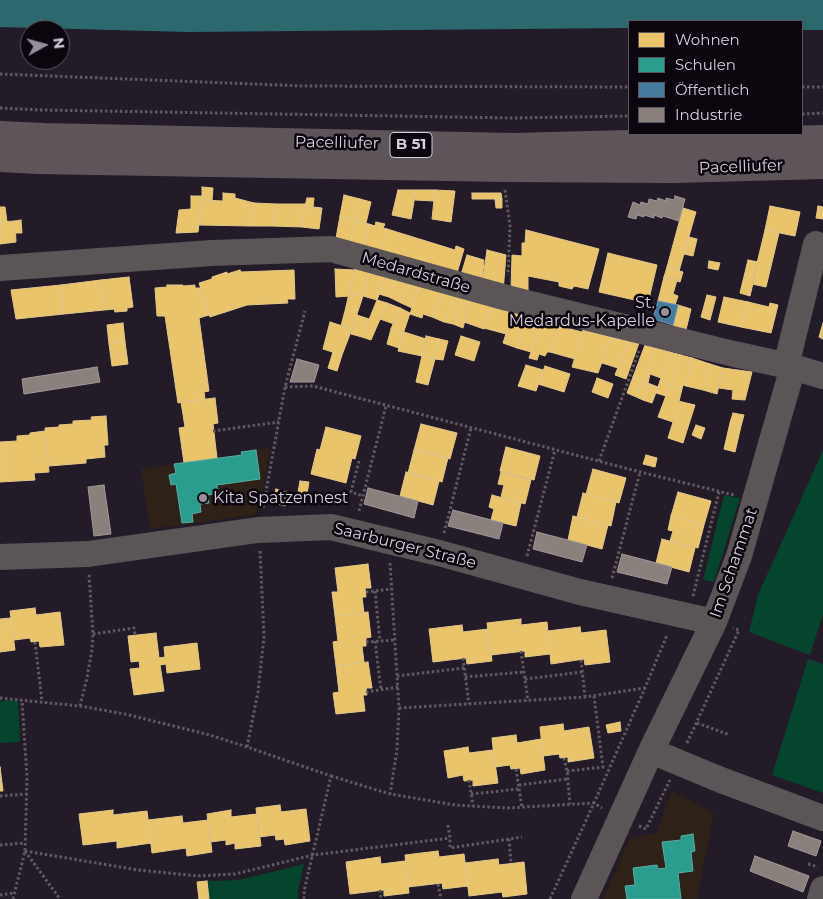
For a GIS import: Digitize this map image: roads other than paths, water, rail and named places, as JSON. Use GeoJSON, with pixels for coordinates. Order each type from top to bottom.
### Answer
{"type":"FeatureCollection","features":[{"type":"Feature","properties":{"kind":"main road","name":"Pacelliufer"},"geometry":{"type":"LineString","coordinates":[[0,135],[54,138],[513,147],[823,139]]}},
{"type":"Feature","properties":{"kind":"main road","name":"Pacelliufer"},"geometry":{"type":"LineString","coordinates":[[0,158],[505,168],[673,169],[823,165]]}},
{"type":"Feature","properties":{"kind":"street","name":"Im Schammat"},"geometry":{"type":"LineString","coordinates":[[584,899],[651,751],[714,622],[740,556],[790,366],[816,244]]}},
{"type":"Feature","properties":{"kind":"street","name":"Medardstraße"},"geometry":{"type":"LineString","coordinates":[[0,268],[212,252],[331,249],[507,298],[790,366],[823,376]]}},
{"type":"Feature","properties":{"kind":"street","name":"Saarburger Straße"},"geometry":{"type":"LineString","coordinates":[[0,558],[88,554],[258,530],[331,527],[439,553],[580,592],[714,622]]}},
{"type":"Feature","properties":{"kind":"street"},"geometry":{"type":"LineString","coordinates":[[651,751],[721,780],[823,818]]}},
{"type":"Feature","properties":{"kind":"street"},"geometry":{"type":"LineString","coordinates":[[820,899],[823,889]]}},
{"type":"Feature","properties":{"kind":"place","name":"St. Medardus-Kapelle"},"geometry":{"type":"Point","coordinates":[665,312]}},
{"type":"Feature","properties":{"kind":"place","name":"Kita Spatzennest"},"geometry":{"type":"Point","coordinates":[203,498]}}]}
